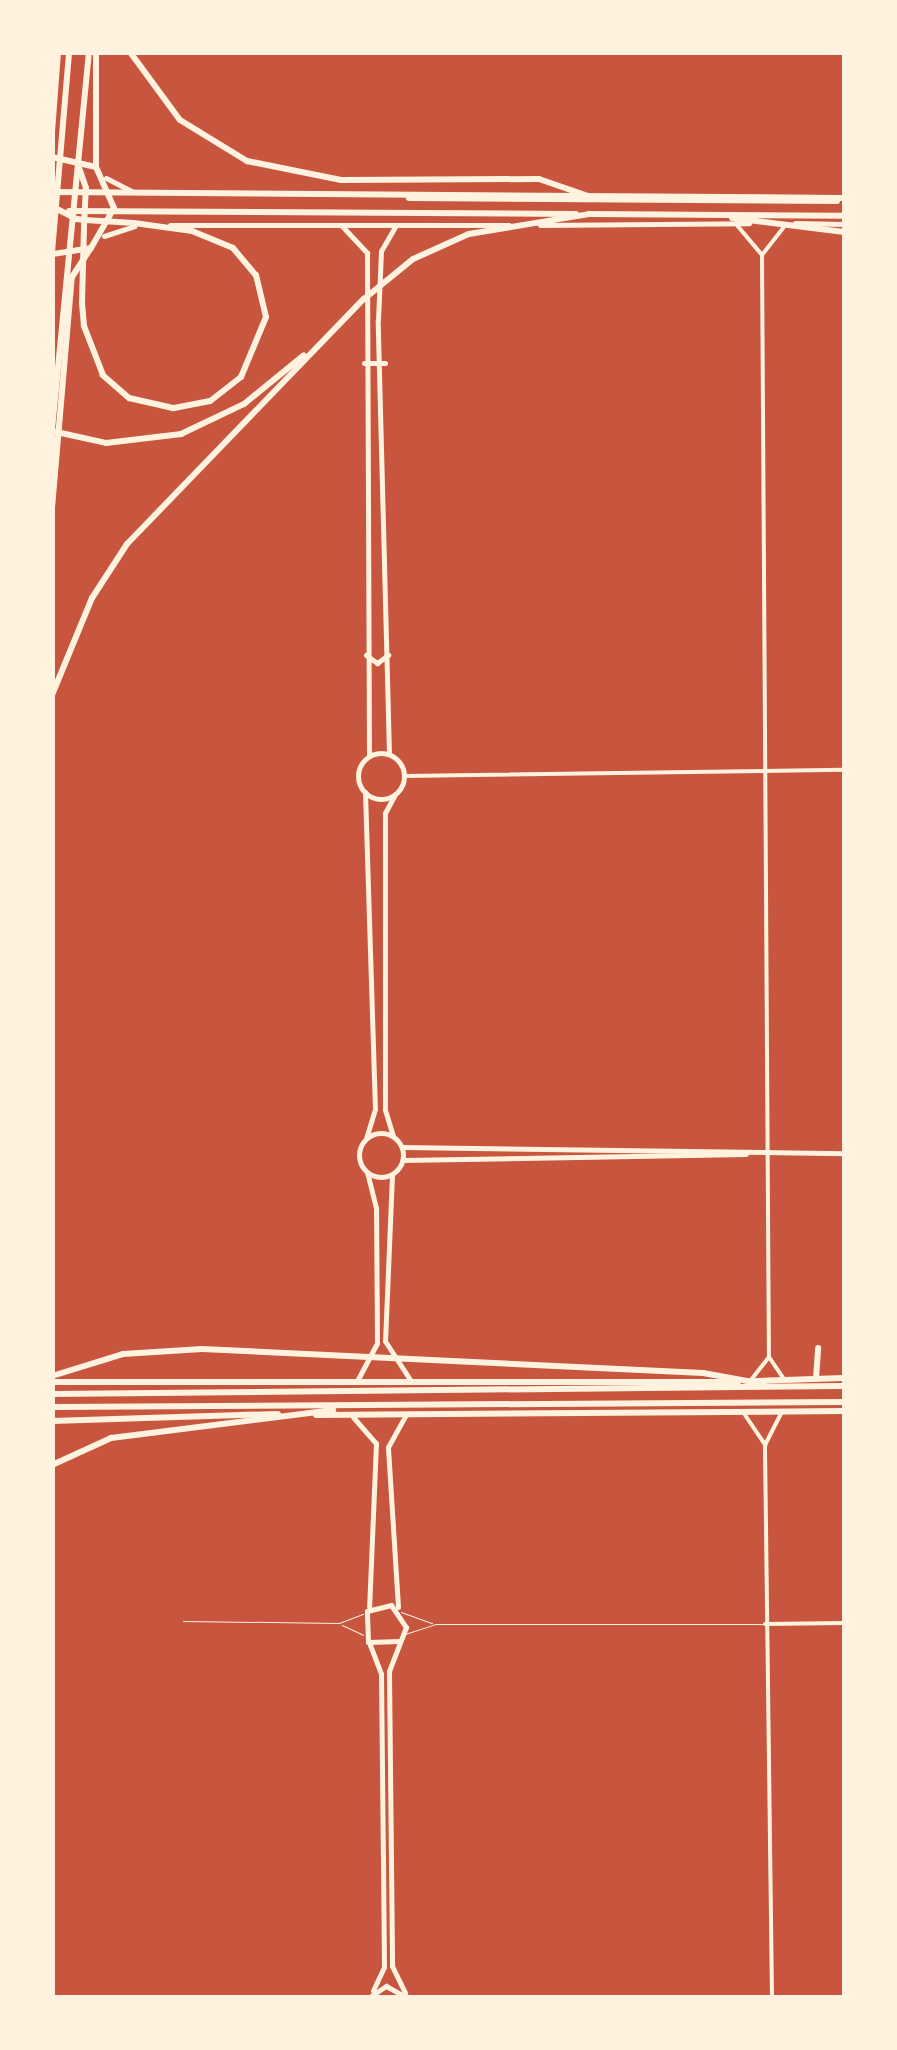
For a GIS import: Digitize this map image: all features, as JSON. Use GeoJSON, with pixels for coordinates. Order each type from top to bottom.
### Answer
{"type":"FeatureCollection","features":[{"type":"Feature","properties":{"kind":"main road"},"geometry":{"type":"LineString","coordinates":[[52,132],[58,52]]}},
{"type":"Feature","properties":{"kind":"main road"},"geometry":{"type":"LineString","coordinates":[[70,52],[57,158],[52,253],[91,248]]}},
{"type":"Feature","properties":{"kind":"main road"},"geometry":{"type":"LineString","coordinates":[[92,52],[96,168]]}},
{"type":"Feature","properties":{"kind":"main road"},"geometry":{"type":"LineString","coordinates":[[92,52],[52,430],[106,443],[181,434],[244,404],[434,248],[590,214]]}},
{"type":"Feature","properties":{"kind":"main road"},"geometry":{"type":"LineString","coordinates":[[130,52],[180,120],[247,160],[341,180],[539,179],[588,196]]}},
{"type":"Feature","properties":{"kind":"main road"},"geometry":{"type":"LineString","coordinates":[[52,508],[72,276],[104,236],[114,208],[106,178],[96,168],[57,158]]}},
{"type":"Feature","properties":{"kind":"main road"},"geometry":{"type":"LineString","coordinates":[[52,176],[57,158]]}},
{"type":"Feature","properties":{"kind":"main road"},"geometry":{"type":"LineString","coordinates":[[56,210],[77,219],[85,220],[134,223],[192,231],[233,248],[256,274],[266,316],[241,377],[210,401],[173,408],[130,398],[103,375],[84,326],[82,303],[84,240],[84,225],[84,215],[86,188],[78,165]]}},
{"type":"Feature","properties":{"kind":"main road"},"geometry":{"type":"LineString","coordinates":[[52,192],[844,199]]}},
{"type":"Feature","properties":{"kind":"main road"},"geometry":{"type":"LineString","coordinates":[[56,210],[590,214],[729,219],[844,216]]}},
{"type":"Feature","properties":{"kind":"main road"},"geometry":{"type":"LineString","coordinates":[[729,219],[776,230],[844,232]]}},
{"type":"Feature","properties":{"kind":"main road"},"geometry":{"type":"LineString","coordinates":[[52,695],[75,632],[127,544],[331,332]]}},
{"type":"Feature","properties":{"kind":"main road"},"geometry":{"type":"LineString","coordinates":[[816,1379],[818,1348]]}},
{"type":"Feature","properties":{"kind":"main road"},"geometry":{"type":"LineString","coordinates":[[52,1379],[123,1354],[202,1349],[704,1373],[775,1386]]}},
{"type":"Feature","properties":{"kind":"main road"},"geometry":{"type":"LineString","coordinates":[[52,1379],[844,1382]]}},
{"type":"Feature","properties":{"kind":"main road"},"geometry":{"type":"LineString","coordinates":[[52,1394],[844,1382]]}},
{"type":"Feature","properties":{"kind":"main road"},"geometry":{"type":"LineString","coordinates":[[52,1407],[844,1402]]}},
{"type":"Feature","properties":{"kind":"main road"},"geometry":{"type":"LineString","coordinates":[[52,1464],[110,1438],[290,1422],[337,1408]]}},
{"type":"Feature","properties":{"kind":"main road"},"geometry":{"type":"LineString","coordinates":[[52,1421],[844,1411]]}},
{"type":"Feature","properties":{"kind":"street"},"geometry":{"type":"LineString","coordinates":[[106,178],[156,194],[844,199]]}},
{"type":"Feature","properties":{"kind":"street"},"geometry":{"type":"LineString","coordinates":[[104,236],[146,224],[396,226],[729,219],[844,224]]}},
{"type":"Feature","properties":{"kind":"street"},"geometry":{"type":"LineString","coordinates":[[729,219],[752,234],[762,255],[769,1357],[789,1380]]}},
{"type":"Feature","properties":{"kind":"street"},"geometry":{"type":"LineString","coordinates":[[762,255],[787,223]]}},
{"type":"Feature","properties":{"kind":"street"},"geometry":{"type":"LineString","coordinates":[[342,226],[368,253],[363,364],[365,653],[374,692],[369,756],[358,770],[364,792],[375,1090],[366,1138],[359,1151],[376,1208],[377,1344],[356,1381]]}},
{"type":"Feature","properties":{"kind":"street"},"geometry":{"type":"LineString","coordinates":[[396,226],[381,251],[389,754],[404,776]]}},
{"type":"Feature","properties":{"kind":"street"},"geometry":{"type":"LineString","coordinates":[[368,253],[381,251]]}},
{"type":"Feature","properties":{"kind":"street"},"geometry":{"type":"LineString","coordinates":[[363,364],[385,363]]}},
{"type":"Feature","properties":{"kind":"street"},"geometry":{"type":"LineString","coordinates":[[365,653],[376,663],[389,654]]}},
{"type":"Feature","properties":{"kind":"street"},"geometry":{"type":"LineString","coordinates":[[369,756],[389,754]]}},
{"type":"Feature","properties":{"kind":"street"},"geometry":{"type":"LineString","coordinates":[[404,776],[844,770]]}},
{"type":"Feature","properties":{"kind":"street"},"geometry":{"type":"LineString","coordinates":[[404,776],[385,813],[393,1136],[402,1147],[404,1160],[392,1175],[386,1341],[412,1382]]}},
{"type":"Feature","properties":{"kind":"street"},"geometry":{"type":"LineString","coordinates":[[364,792],[394,794]]}},
{"type":"Feature","properties":{"kind":"street"},"geometry":{"type":"LineString","coordinates":[[366,1138],[393,1136]]}},
{"type":"Feature","properties":{"kind":"street"},"geometry":{"type":"LineString","coordinates":[[402,1147],[746,1154]]}},
{"type":"Feature","properties":{"kind":"street"},"geometry":{"type":"LineString","coordinates":[[404,1160],[844,1153]]}},
{"type":"Feature","properties":{"kind":"street"},"geometry":{"type":"LineString","coordinates":[[366,1172],[392,1175]]}},
{"type":"Feature","properties":{"kind":"street"},"geometry":{"type":"LineString","coordinates":[[747,1382],[769,1357]]}},
{"type":"Feature","properties":{"kind":"street"},"geometry":{"type":"LineString","coordinates":[[743,1412],[764,1445]]}},
{"type":"Feature","properties":{"kind":"street"},"geometry":{"type":"LineString","coordinates":[[772,1998],[764,1445],[782,1412]]}},
{"type":"Feature","properties":{"kind":"street"},"geometry":{"type":"LineString","coordinates":[[350,1416],[371,1426],[376,1443],[376,1588],[366,1612],[363,1635],[381,1674],[384,1967],[369,1995],[408,1996],[392,1966],[389,1671],[404,1634],[388,1447],[406,1415]]}},
{"type":"Feature","properties":{"kind":"street"},"geometry":{"type":"LineString","coordinates":[[366,1612],[400,1611]]}},
{"type":"Feature","properties":{"kind":"street"},"geometry":{"type":"LineString","coordinates":[[765,1624],[844,1623]]}},
{"type":"Feature","properties":{"kind":"street"},"geometry":{"type":"LineString","coordinates":[[368,1642],[400,1641]]}},
{"type":"Feature","properties":{"kind":"street"},"geometry":{"type":"LineString","coordinates":[[384,1856],[392,1856]]}},
{"type":"Feature","properties":{"kind":"lane"},"geometry":{"type":"LineString","coordinates":[[400,1611],[435,1624]]}},
{"type":"Feature","properties":{"kind":"lane"},"geometry":{"type":"LineString","coordinates":[[182,1621],[339,1623],[366,1612]]}},
{"type":"Feature","properties":{"kind":"lane"},"geometry":{"type":"LineString","coordinates":[[339,1623],[363,1635]]}},
{"type":"Feature","properties":{"kind":"lane"},"geometry":{"type":"LineString","coordinates":[[404,1634],[435,1624],[765,1624]]}}]}
